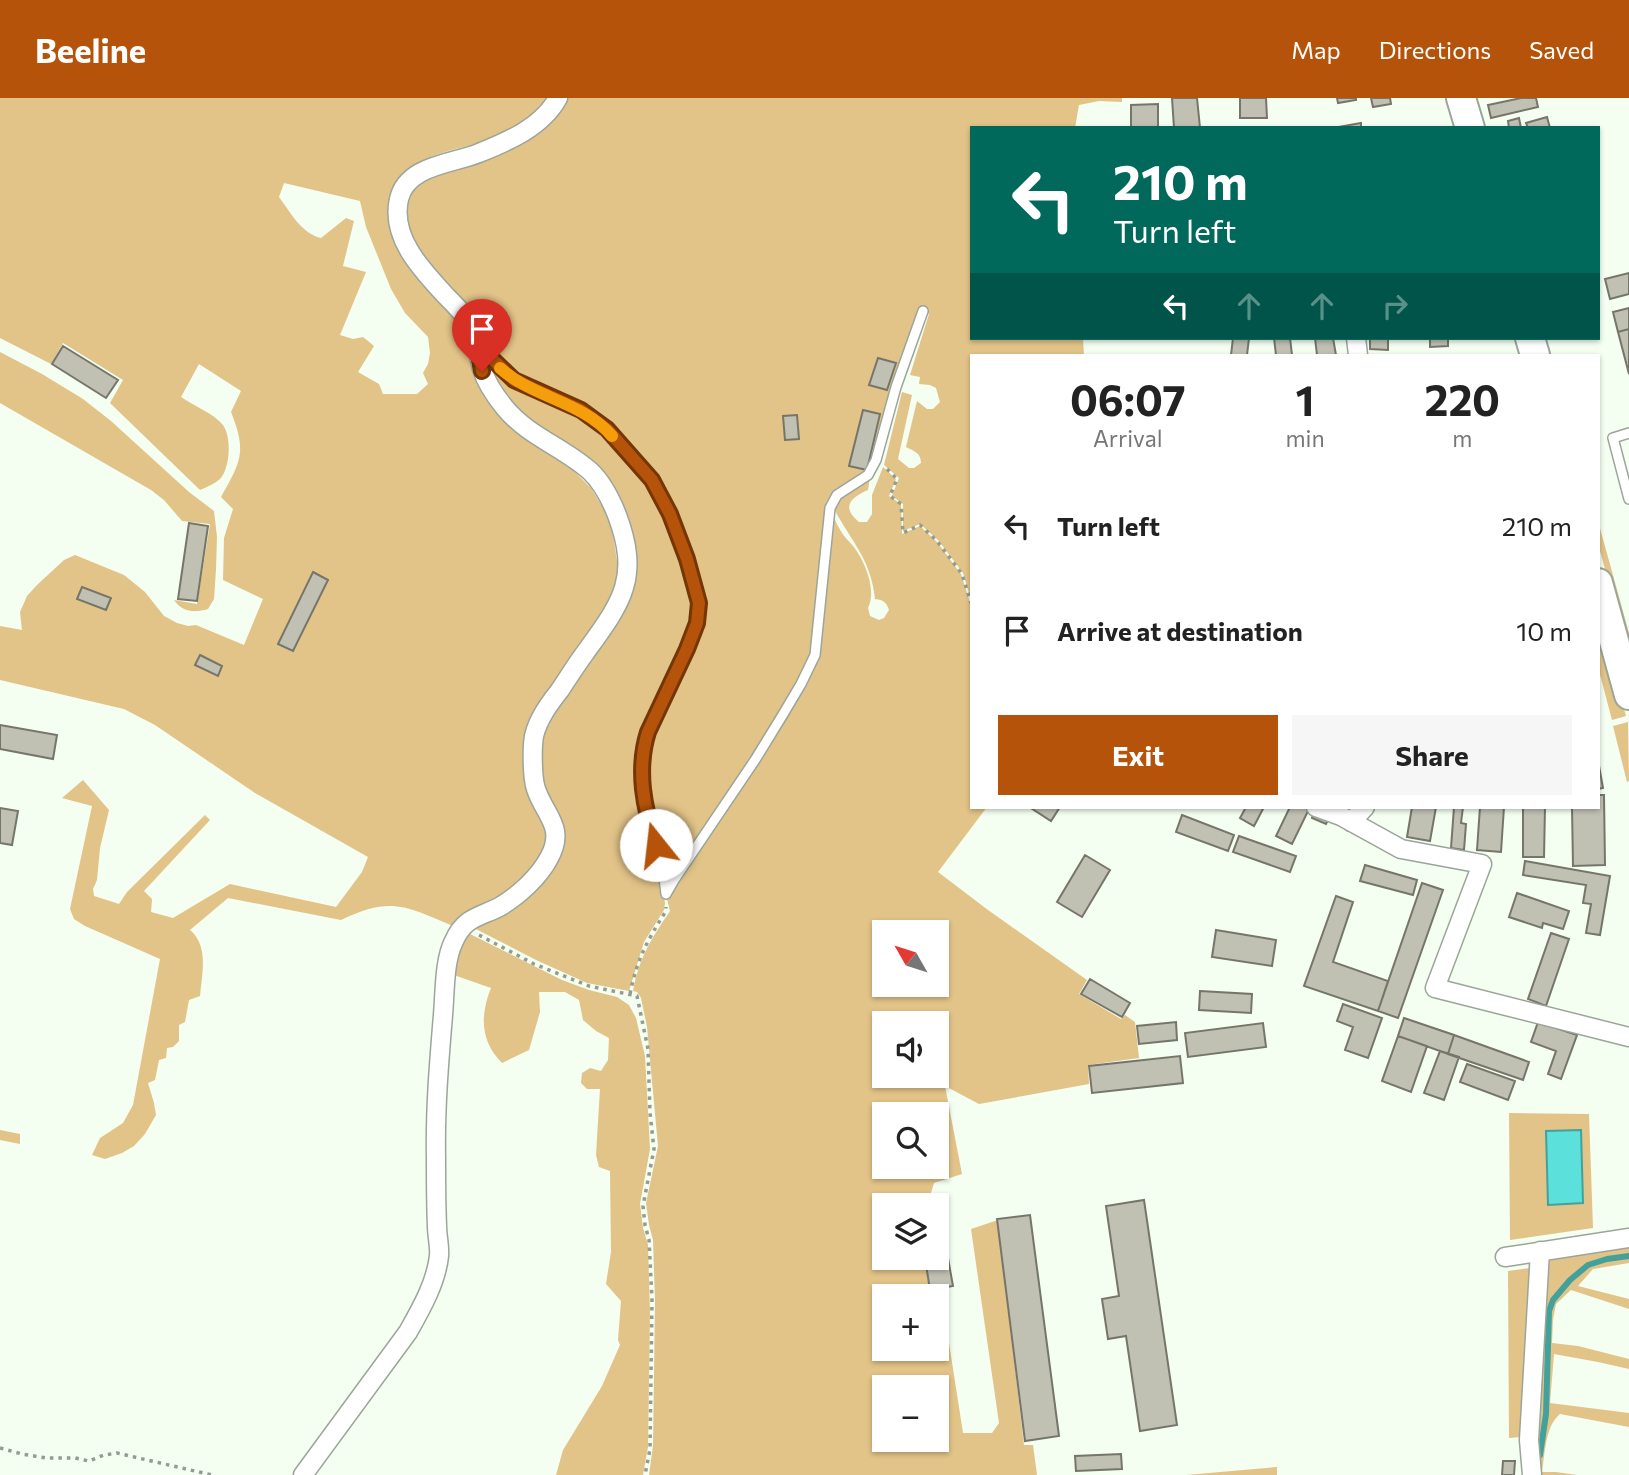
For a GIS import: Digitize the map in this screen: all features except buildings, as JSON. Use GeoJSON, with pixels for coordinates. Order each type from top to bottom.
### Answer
{"type":"FeatureCollection","features":[{"type":"Feature","properties":{"kind":"main road"},"geometry":{"type":"LineString","coordinates":[[1461,98],[1469,126]]}},
{"type":"Feature","properties":{"kind":"main road"},"geometry":{"type":"LineString","coordinates":[[1600,598],[1604,627],[1629,695]]}},
{"type":"Feature","properties":{"kind":"street"},"geometry":{"type":"LineString","coordinates":[[303,1475],[408,1332],[431,1286],[439,1255],[437,1079],[452,942],[462,926],[500,906],[520,891],[538,875],[550,856],[557,834],[536,788],[534,736],[545,709],[611,617],[621,599],[628,571],[621,530],[608,495],[592,472],[525,428],[506,410],[482,371],[475,333],[463,313],[423,270],[406,245],[397,215],[403,186],[409,181],[429,168],[477,154],[523,133],[552,108],[558,98]]}},
{"type":"Feature","properties":{"kind":"street"},"geometry":{"type":"LineString","coordinates":[[1322,809],[1341,816],[1401,849],[1482,864],[1436,988],[1629,1037]]}},
{"type":"Feature","properties":{"kind":"street"},"geometry":{"type":"LineString","coordinates":[[1351,822],[1363,809]]}},
{"type":"Feature","properties":{"kind":"street"},"geometry":{"type":"LineString","coordinates":[[1505,1257],[1629,1238]]}},
{"type":"Feature","properties":{"kind":"street"},"geometry":{"type":"LineString","coordinates":[[1532,1475],[1529,1440],[1540,1251]]}},
{"type":"Feature","properties":{"kind":"lane"},"geometry":{"type":"LineString","coordinates":[[666,894],[755,760],[802,684],[815,655],[830,508],[837,495],[868,475],[877,460],[896,387],[923,312]]}},
{"type":"Feature","properties":{"kind":"lane"},"geometry":{"type":"LineString","coordinates":[[475,333],[488,355],[514,380],[581,410],[607,429],[652,480],[668,510],[687,559],[699,603],[697,623],[648,732],[644,744],[642,774],[642,788],[662,862],[666,894]]}},
{"type":"Feature","properties":{"kind":"lane"},"geometry":{"type":"LineString","coordinates":[[1629,433],[1613,438],[1629,499]]}},
{"type":"Feature","properties":{"kind":"path"},"geometry":{"type":"LineString","coordinates":[[877,460],[897,479],[890,496],[901,504],[903,533],[920,525],[937,541],[962,573],[970,600]]}},
{"type":"Feature","properties":{"kind":"path"},"geometry":{"type":"LineString","coordinates":[[630,995],[646,943],[666,911],[666,894]]}},
{"type":"Feature","properties":{"kind":"path"},"geometry":{"type":"LineString","coordinates":[[462,926],[561,976],[589,986],[636,996],[648,1049],[654,1149],[643,1206],[649,1240],[652,1300],[650,1449],[645,1475]]}},
{"type":"Feature","properties":{"kind":"path"},"geometry":{"type":"LineString","coordinates":[[0,1448],[46,1458],[89,1461],[117,1453],[212,1475]]}},
{"type":"Feature","properties":{"kind":"shaded area"},"geometry":{"type":"Polygon","coordinates":[[[0,98],[551,98],[530,119],[502,136],[442,153],[418,163],[399,179],[392,192],[390,206],[463,318],[476,354],[539,446],[572,469],[591,488],[610,519],[619,586],[593,632],[565,665],[525,737],[523,750],[552,839],[530,875],[508,891],[482,904],[456,927],[412,909],[399,907],[374,908],[341,920],[228,898],[190,930],[196,936],[202,952],[200,996],[189,1000],[185,1022],[179,1025],[179,1041],[173,1047],[167,1048],[166,1058],[159,1060],[155,1080],[148,1083],[156,1115],[134,1146],[105,1159],[92,1155],[100,1138],[123,1123],[133,1105],[160,959],[74,919],[70,909],[92,806],[62,798],[83,780],[109,810],[100,848],[97,880],[93,889],[94,896],[119,904],[127,892],[205,815],[210,820],[144,891],[152,899],[151,912],[173,918],[230,884],[336,907],[362,872],[368,857],[255,793],[155,725],[124,709],[0,680],[0,626],[22,630],[20,612],[27,596],[64,560],[75,555],[124,575],[145,592],[164,616],[177,623],[196,625],[244,645],[263,599],[223,580],[224,538],[233,509],[221,497],[240,456],[239,437],[231,412],[241,391],[199,364],[181,397],[219,421],[228,437],[228,461],[223,474],[218,481],[200,490],[110,403],[123,380],[63,343],[51,364],[0,338],[0,98]],[[284,183],[279,197],[302,227],[321,238],[346,218],[354,221],[343,266],[366,272],[340,335],[353,339],[363,337],[374,346],[358,372],[379,384],[383,394],[417,394],[428,384],[423,373],[430,353],[428,337],[405,313],[391,289],[366,227],[360,201],[284,183]]]}},
{"type":"Feature","properties":{"kind":"shaded area"},"geometry":{"type":"Polygon","coordinates":[[[563,98],[1122,98],[1122,102],[1099,101],[1079,105],[1075,126],[970,126],[970,340],[1083,340],[1084,354],[970,354],[970,597],[963,573],[938,540],[920,524],[903,531],[903,504],[892,496],[899,478],[884,465],[902,392],[912,395],[898,459],[909,468],[921,463],[918,455],[906,447],[917,401],[927,409],[933,409],[940,402],[936,388],[919,384],[920,377],[910,375],[929,314],[921,311],[874,459],[865,473],[834,493],[812,654],[780,715],[668,884],[645,788],[647,745],[702,602],[667,500],[609,427],[516,378],[491,354],[414,247],[403,206],[408,187],[452,165],[563,98]]]}},
{"type":"Feature","properties":{"kind":"shaded area"},"geometry":{"type":"Polygon","coordinates":[[[481,350],[500,372],[579,412],[604,431],[649,482],[662,503],[684,560],[696,603],[694,623],[640,756],[665,903],[664,910],[644,942],[629,991],[587,983],[472,927],[548,874],[557,863],[565,843],[564,832],[539,765],[542,728],[626,601],[621,507],[510,410],[481,350]]]}},
{"type":"Feature","properties":{"kind":"shaded area"},"geometry":{"type":"Polygon","coordinates":[[[0,352],[83,399],[214,511],[217,537],[216,569],[214,599],[208,609],[189,610],[174,600],[197,604],[210,524],[182,521],[164,500],[151,490],[0,403],[0,352]]]}},
{"type":"Feature","properties":{"kind":"shaded area"},"geometry":{"type":"Polygon","coordinates":[[[883,467],[896,479],[889,496],[901,504],[902,534],[920,526],[937,542],[961,574],[970,603],[970,809],[985,809],[938,872],[1087,980],[1079,994],[1121,1019],[1125,1015],[1135,1022],[1139,1058],[1088,1065],[1089,1084],[979,1104],[949,1088],[949,1011],[872,1011],[872,1088],[945,1088],[948,1102],[872,1102],[872,1179],[946,1179],[934,1183],[931,1193],[872,1193],[872,1270],[927,1270],[928,1284],[872,1284],[872,1361],[949,1361],[949,1343],[963,1433],[992,1433],[999,1423],[971,1229],[998,1220],[1024,1445],[1033,1445],[1037,1475],[649,1475],[653,1446],[655,1301],[653,1240],[646,1203],[658,1146],[647,1027],[641,998],[633,991],[647,949],[670,911],[667,899],[676,881],[818,655],[832,513],[865,567],[871,593],[868,608],[870,616],[879,620],[884,618],[889,610],[884,602],[875,599],[865,562],[834,509],[839,497],[870,477],[868,490],[856,496],[849,507],[853,517],[859,522],[867,522],[872,514],[872,495],[883,467]]]}},
{"type":"Feature","properties":{"kind":"shaded area"},"geometry":{"type":"Polygon","coordinates":[[[1600,528],[1629,633],[1629,654],[1600,551],[1600,528]]]}},
{"type":"Feature","properties":{"kind":"shaded area"},"geometry":{"type":"Polygon","coordinates":[[[1603,640],[1626,716],[1612,720],[1600,675],[1600,642],[1603,640]]]}},
{"type":"Feature","properties":{"kind":"shaded area"},"geometry":{"type":"Polygon","coordinates":[[[1628,722],[1629,781],[1627,782],[1613,726],[1628,722]]]}},
{"type":"Feature","properties":{"kind":"shaded area"},"geometry":{"type":"Polygon","coordinates":[[[466,932],[562,980],[617,997],[629,1005],[636,1018],[645,1056],[650,1149],[640,1204],[648,1245],[650,1313],[648,1447],[643,1475],[556,1475],[563,1450],[602,1386],[620,1345],[618,1340],[621,1301],[606,1284],[611,1252],[610,1171],[599,1167],[596,1155],[600,1089],[587,1089],[581,1083],[582,1073],[590,1068],[601,1071],[608,1060],[609,1038],[583,1020],[579,1000],[565,992],[539,992],[540,1012],[529,1050],[502,1063],[489,1046],[484,1027],[485,1008],[491,988],[451,974],[466,932]]]}},
{"type":"Feature","properties":{"kind":"shaded area"},"geometry":{"type":"Polygon","coordinates":[[[949,1107],[962,1174],[949,1178],[949,1107]]]}},
{"type":"Feature","properties":{"kind":"shaded area"},"geometry":{"type":"Polygon","coordinates":[[[1509,1113],[1589,1114],[1593,1228],[1510,1240],[1509,1113]]]}},
{"type":"Feature","properties":{"kind":"shaded area"},"geometry":{"type":"Polygon","coordinates":[[[0,1130],[20,1134],[20,1144],[0,1140],[0,1130]]]}},
{"type":"Feature","properties":{"kind":"shaded area"},"geometry":{"type":"Polygon","coordinates":[[[1629,1243],[1629,1255],[1587,1264],[1552,1299],[1548,1311],[1546,1414],[1540,1454],[1548,1414],[1550,1311],[1554,1300],[1589,1266],[1629,1257],[1629,1263],[1593,1269],[1578,1286],[1629,1299],[1629,1309],[1571,1290],[1556,1304],[1552,1343],[1578,1346],[1629,1359],[1629,1369],[1554,1354],[1550,1403],[1629,1413],[1629,1427],[1560,1414],[1551,1426],[1542,1472],[1577,1475],[1535,1475],[1547,1261],[1556,1254],[1629,1243]]]}},
{"type":"Feature","properties":{"kind":"shaded area"},"geometry":{"type":"Polygon","coordinates":[[[1530,1268],[1521,1437],[1509,1438],[1508,1271],[1530,1268]]]}},
{"type":"Feature","properties":{"kind":"shaded area"},"geometry":{"type":"Polygon","coordinates":[[[1277,1467],[1277,1475],[1186,1475],[1277,1467]]]}},
{"type":"Feature","properties":{"kind":"water"},"geometry":{"type":"Polygon","coordinates":[[[1581,1130],[1583,1203],[1548,1205],[1546,1131],[1581,1130]]]}},
{"type":"Feature","properties":{"kind":"waterway"},"geometry":{"type":"LineString","coordinates":[[1540,1455],[1546,1414],[1549,1311],[1553,1300],[1570,1280],[1588,1265],[1629,1256]]}},
{"type":"Feature","properties":{"kind":"slow traffic"},"geometry":{"type":"LineString","coordinates":[[500,368],[514,380],[581,410],[607,429],[612,436]]}},
{"type":"Feature","properties":{"kind":"route"},"geometry":{"type":"LineString","coordinates":[[482,371],[475,333],[488,355],[514,380],[581,410],[607,429],[652,480],[675,527],[699,603],[697,623],[687,649],[644,744],[642,788],[656,845]]}}]}
